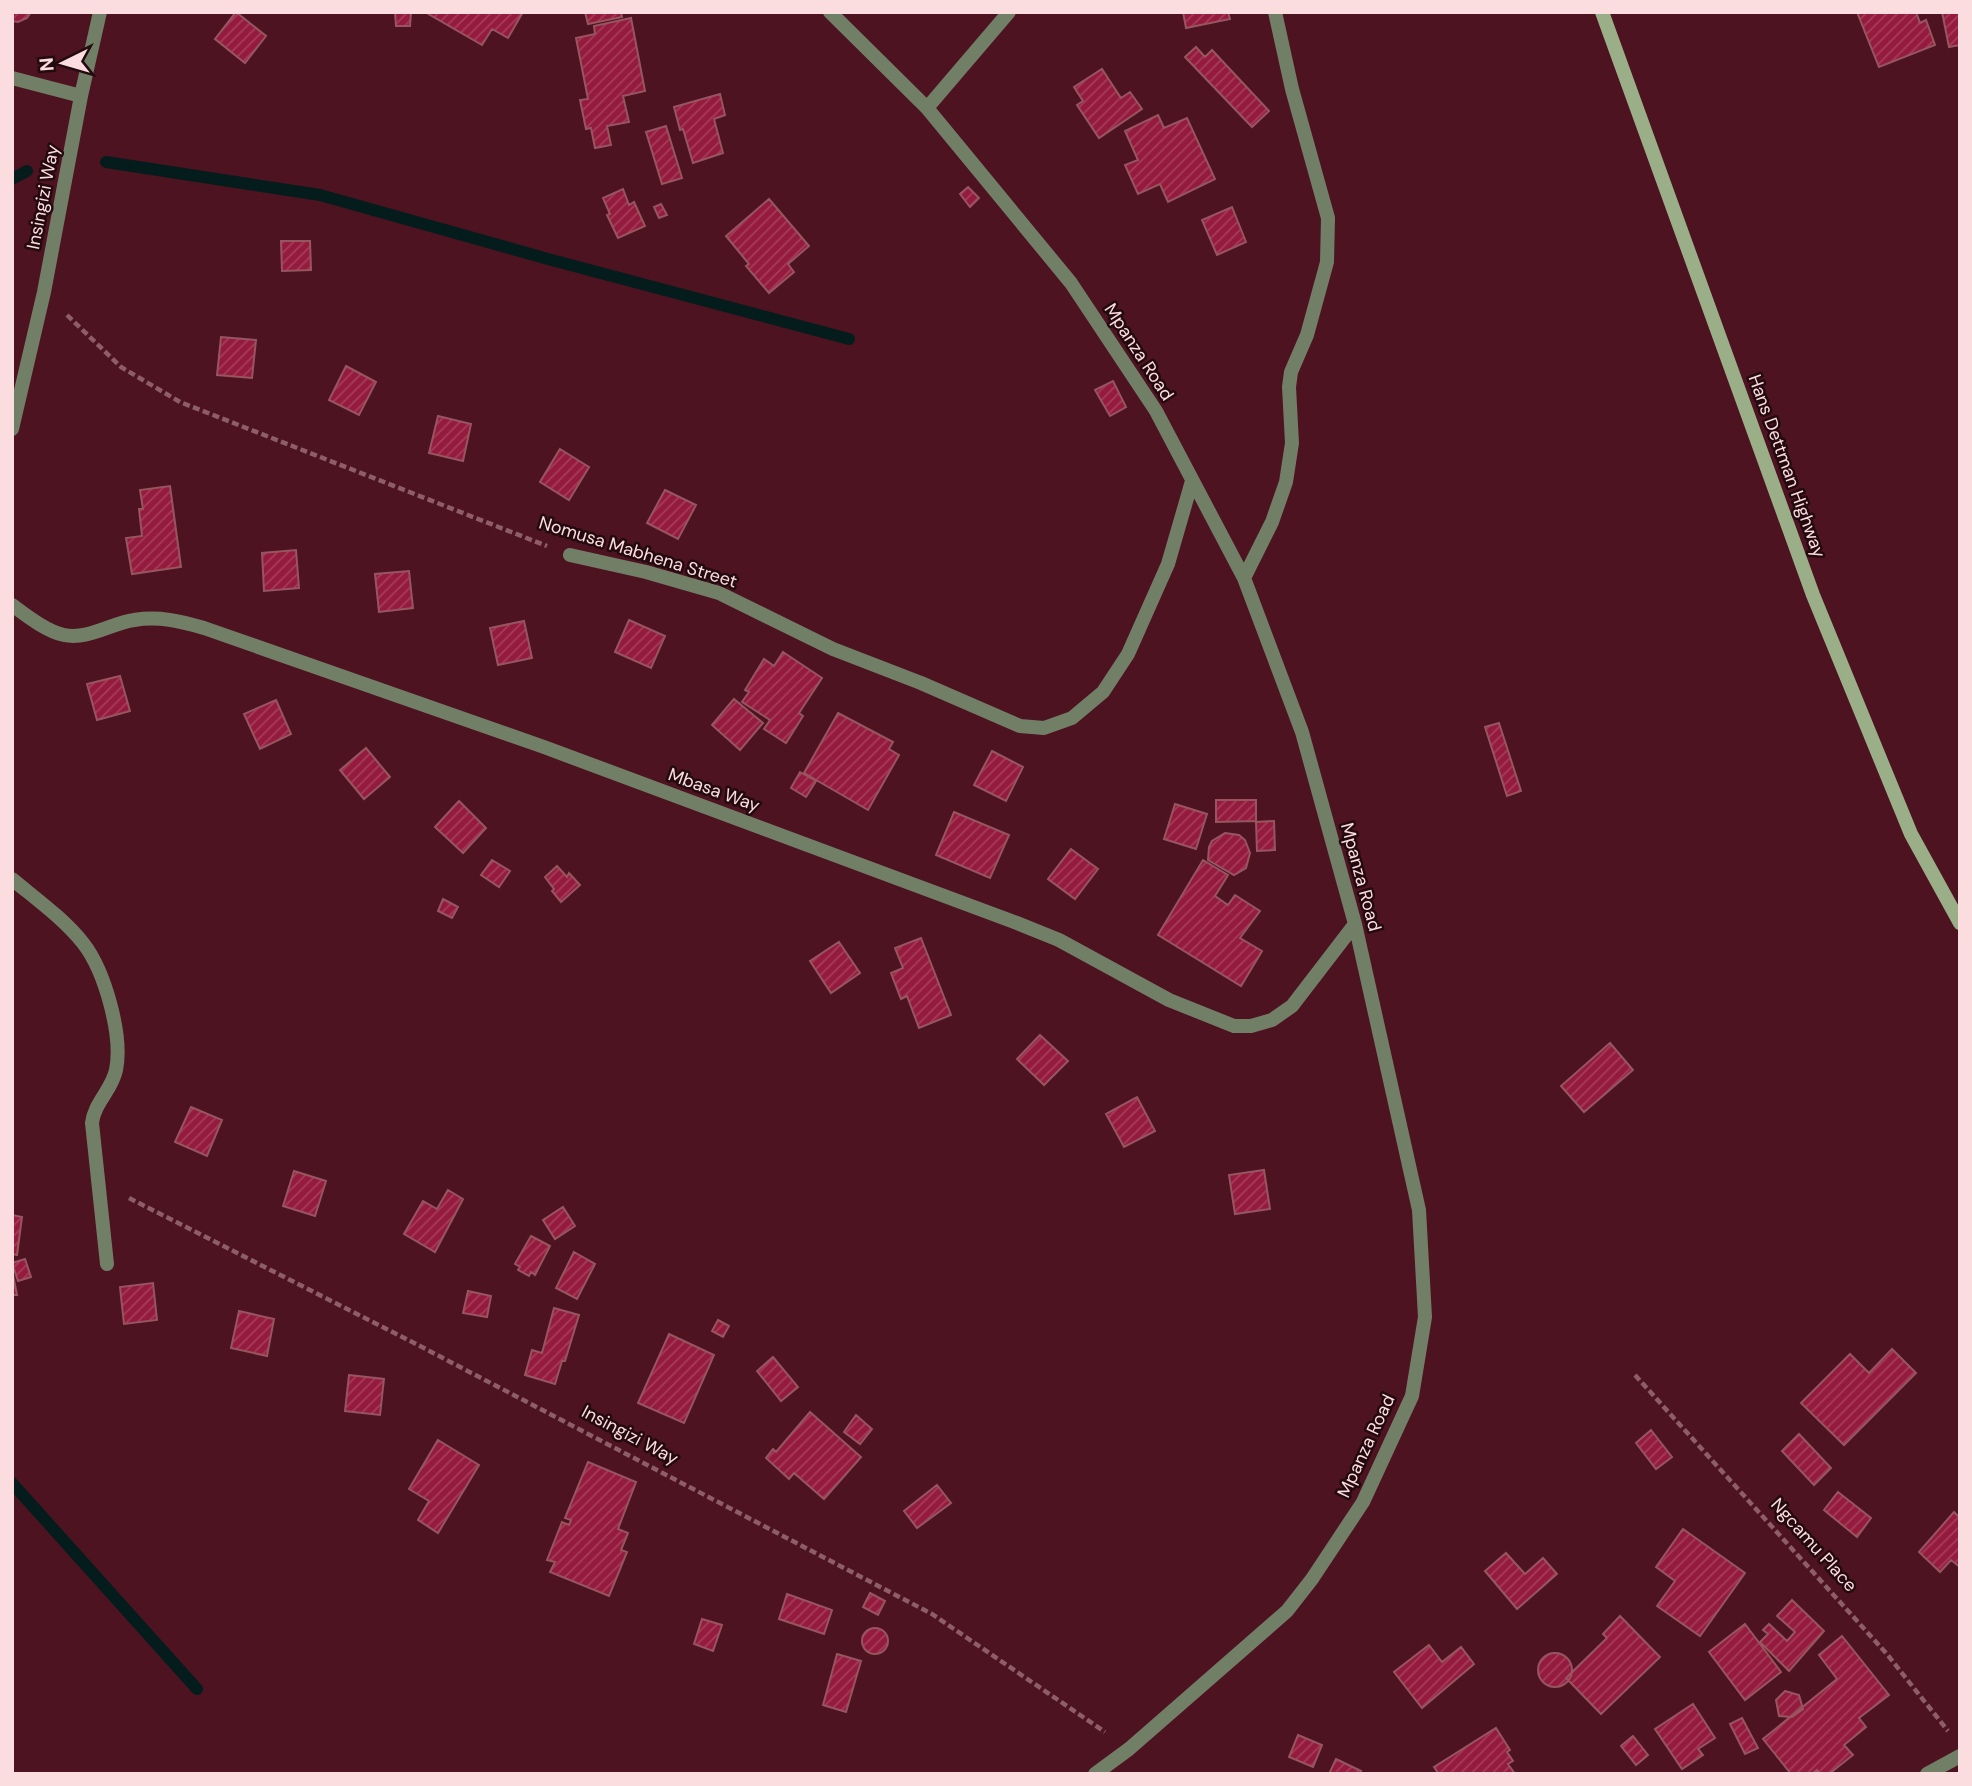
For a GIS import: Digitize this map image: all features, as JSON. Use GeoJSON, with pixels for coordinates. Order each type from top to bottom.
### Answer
{"type":"FeatureCollection","features":[{"type":"Feature","properties":{"kind":"street","name":"Insingizi Way"},"geometry":{"type":"LineString","coordinates":[[12,429],[44,292],[81,96],[100,12]]}},
{"type":"Feature","properties":{"kind":"street","name":"Mpanza Road"},"geometry":{"type":"LineString","coordinates":[[830,12],[927,108],[1071,282],[1156,411],[1244,578],[1302,732],[1355,924],[1419,1210],[1424,1317],[1412,1396],[1363,1502],[1312,1579],[1287,1611],[1129,1749],[1095,1774]]}},
{"type":"Feature","properties":{"kind":"street"},"geometry":{"type":"LineString","coordinates":[[927,108],[1009,12]]}},
{"type":"Feature","properties":{"kind":"street"},"geometry":{"type":"LineString","coordinates":[[1244,578],[1272,522],[1286,482],[1292,443],[1289,387],[1291,372],[1307,335],[1327,262],[1328,218],[1292,89],[1275,12]]}},
{"type":"Feature","properties":{"kind":"street","name":"Hans Dettman Highway"},"geometry":{"type":"LineString","coordinates":[[1602,12],[1813,595],[1911,834],[1960,922]]}},
{"type":"Feature","properties":{"kind":"street"},"geometry":{"type":"LineString","coordinates":[[12,78],[81,96]]}},
{"type":"Feature","properties":{"kind":"street","name":"Nomusa Mabhena Street"},"geometry":{"type":"LineString","coordinates":[[570,555],[646,572],[719,593],[833,649],[1020,726],[1044,728],[1072,718],[1103,692],[1128,654],[1168,564],[1192,481]]}},
{"type":"Feature","properties":{"kind":"street","name":"Mbasa Way"},"geometry":{"type":"LineString","coordinates":[[12,605],[65,635],[97,631],[132,620],[169,618],[204,628],[544,747],[1017,923],[1059,940],[1169,1000],[1234,1026],[1251,1026],[1272,1020],[1292,1006],[1355,924]]}},
{"type":"Feature","properties":{"kind":"street"},"geometry":{"type":"LineString","coordinates":[[12,878],[85,945],[99,974],[116,1029],[116,1073],[93,1114],[92,1137],[107,1264]]}},
{"type":"Feature","properties":{"kind":"street"},"geometry":{"type":"LineString","coordinates":[[1927,1774],[1960,1756]]}},
{"type":"Feature","properties":{"kind":"path","name":"Nomusa Mabhena Street"},"geometry":{"type":"LineString","coordinates":[[44,292],[121,367],[180,402],[570,555]]}},
{"type":"Feature","properties":{"kind":"path","name":"Insingizi Way"},"geometry":{"type":"LineString","coordinates":[[97,1182],[420,1346],[932,1614],[1129,1749]]}},
{"type":"Feature","properties":{"kind":"path","name":"Ngcamu Place"},"geometry":{"type":"LineString","coordinates":[[1635,1375],[1886,1653],[1952,1735]]}},
{"type":"Feature","properties":{"kind":"building"},"geometry":{"type":"Polygon","coordinates":[[[12,12],[31,12],[27,18],[18,22],[12,21],[12,12]]]}},
{"type":"Feature","properties":{"kind":"building"},"geometry":{"type":"Polygon","coordinates":[[[236,12],[266,36],[245,63],[215,39],[236,12]]]}},
{"type":"Feature","properties":{"kind":"building"},"geometry":{"type":"Polygon","coordinates":[[[395,12],[411,12],[410,26],[396,26],[395,12]]]}},
{"type":"Feature","properties":{"kind":"building"},"geometry":{"type":"Polygon","coordinates":[[[425,12],[523,12],[508,38],[492,29],[482,45],[425,12]]]}},
{"type":"Feature","properties":{"kind":"building"},"geometry":{"type":"Polygon","coordinates":[[[585,12],[621,12],[622,17],[588,24],[585,12]]]}},
{"type":"Feature","properties":{"kind":"building"},"geometry":{"type":"Polygon","coordinates":[[[1183,12],[1228,12],[1230,19],[1186,28],[1183,12]]]}},
{"type":"Feature","properties":{"kind":"building"},"geometry":{"type":"Polygon","coordinates":[[[1857,12],[1916,12],[1920,23],[1926,20],[1935,45],[1879,67],[1857,12]]]}},
{"type":"Feature","properties":{"kind":"building"},"geometry":{"type":"Polygon","coordinates":[[[1942,12],[1960,12],[1960,45],[1949,47],[1942,12]]]}},
{"type":"Feature","properties":{"kind":"building"},"geometry":{"type":"Polygon","coordinates":[[[631,18],[645,91],[623,96],[629,122],[607,126],[611,145],[595,148],[591,128],[586,129],[580,100],[588,99],[576,38],[595,34],[594,26],[631,18]]]}},
{"type":"Feature","properties":{"kind":"building"},"geometry":{"type":"Polygon","coordinates":[[[1196,47],[1205,57],[1212,50],[1269,111],[1252,127],[1185,57],[1196,47]]]}},
{"type":"Feature","properties":{"kind":"building"},"geometry":{"type":"Polygon","coordinates":[[[1102,69],[1121,98],[1130,92],[1142,109],[1099,138],[1077,105],[1083,101],[1074,87],[1102,69]]]}},
{"type":"Feature","properties":{"kind":"building"},"geometry":{"type":"Polygon","coordinates":[[[720,94],[725,115],[714,119],[723,153],[693,163],[674,107],[720,94]]]}},
{"type":"Feature","properties":{"kind":"building"},"geometry":{"type":"Polygon","coordinates":[[[1158,115],[1164,128],[1187,118],[1215,179],[1168,202],[1160,184],[1138,194],[1125,165],[1138,160],[1125,131],[1158,115]]]}},
{"type":"Feature","properties":{"kind":"building"},"geometry":{"type":"Polygon","coordinates":[[[666,126],[682,178],[662,184],[646,132],[666,126]]]}},
{"type":"Feature","properties":{"kind":"building"},"geometry":{"type":"Polygon","coordinates":[[[968,187],[979,198],[970,207],[960,194],[968,187]]]}},
{"type":"Feature","properties":{"kind":"building"},"geometry":{"type":"Polygon","coordinates":[[[623,189],[629,205],[634,202],[645,226],[618,238],[607,215],[610,214],[603,198],[623,189]]]}},
{"type":"Feature","properties":{"kind":"building"},"geometry":{"type":"Polygon","coordinates":[[[769,199],[809,246],[788,264],[794,272],[769,293],[746,266],[749,264],[726,236],[769,199]]]}},
{"type":"Feature","properties":{"kind":"building"},"geometry":{"type":"Polygon","coordinates":[[[661,204],[667,215],[659,218],[654,207],[661,204]]]}},
{"type":"Feature","properties":{"kind":"building"},"geometry":{"type":"Polygon","coordinates":[[[1232,207],[1246,242],[1217,255],[1202,220],[1232,207]]]}},
{"type":"Feature","properties":{"kind":"building"},"geometry":{"type":"Polygon","coordinates":[[[281,241],[310,241],[311,270],[282,271],[281,241]]]}},
{"type":"Feature","properties":{"kind":"building"},"geometry":{"type":"Polygon","coordinates":[[[221,337],[256,340],[252,378],[217,375],[221,337]]]}},
{"type":"Feature","properties":{"kind":"building"},"geometry":{"type":"Polygon","coordinates":[[[346,366],[376,382],[359,415],[329,400],[346,366]]]}},
{"type":"Feature","properties":{"kind":"building"},"geometry":{"type":"Polygon","coordinates":[[[1113,381],[1126,407],[1110,416],[1095,390],[1113,381]]]}},
{"type":"Feature","properties":{"kind":"building"},"geometry":{"type":"Polygon","coordinates":[[[438,416],[471,424],[463,461],[429,453],[438,416]]]}},
{"type":"Feature","properties":{"kind":"building"},"geometry":{"type":"Polygon","coordinates":[[[560,449],[589,467],[569,500],[540,482],[560,449]]]}},
{"type":"Feature","properties":{"kind":"building"},"geometry":{"type":"Polygon","coordinates":[[[170,486],[181,567],[132,574],[126,538],[142,536],[139,509],[143,509],[140,490],[170,486]]]}},
{"type":"Feature","properties":{"kind":"building"},"geometry":{"type":"Polygon","coordinates":[[[665,490],[696,505],[678,539],[647,523],[665,490]]]}},
{"type":"Feature","properties":{"kind":"building"},"geometry":{"type":"Polygon","coordinates":[[[296,550],[299,588],[264,591],[262,553],[296,550]]]}},
{"type":"Feature","properties":{"kind":"building"},"geometry":{"type":"Polygon","coordinates":[[[409,571],[413,608],[379,612],[375,574],[409,571]]]}},
{"type":"Feature","properties":{"kind":"building"},"geometry":{"type":"Polygon","coordinates":[[[629,620],[665,636],[651,668],[615,652],[629,620]]]}},
{"type":"Feature","properties":{"kind":"building"},"geometry":{"type":"Polygon","coordinates":[[[524,621],[532,658],[498,665],[490,628],[524,621]]]}},
{"type":"Feature","properties":{"kind":"building"},"geometry":{"type":"Polygon","coordinates":[[[783,652],[822,678],[799,713],[803,716],[786,743],[764,729],[770,720],[742,702],[749,692],[745,690],[764,659],[774,666],[783,652]]]}},
{"type":"Feature","properties":{"kind":"building"},"geometry":{"type":"Polygon","coordinates":[[[120,676],[130,711],[97,720],[87,684],[120,676]]]}},
{"type":"Feature","properties":{"kind":"building"},"geometry":{"type":"Polygon","coordinates":[[[734,699],[763,723],[740,750],[712,725],[734,699]]]}},
{"type":"Feature","properties":{"kind":"building"},"geometry":{"type":"Polygon","coordinates":[[[276,700],[291,734],[260,749],[244,714],[276,700]]]}},
{"type":"Feature","properties":{"kind":"building"},"geometry":{"type":"Polygon","coordinates":[[[838,713],[893,742],[889,749],[899,755],[868,810],[804,773],[838,713]]]}},
{"type":"Feature","properties":{"kind":"building"},"geometry":{"type":"Polygon","coordinates":[[[1499,723],[1521,791],[1507,796],[1485,727],[1499,723]]]}},
{"type":"Feature","properties":{"kind":"building"},"geometry":{"type":"Polygon","coordinates":[[[366,748],[390,777],[364,799],[340,770],[366,748]]]}},
{"type":"Feature","properties":{"kind":"building"},"geometry":{"type":"Polygon","coordinates":[[[992,751],[1023,767],[1006,801],[974,785],[992,751]]]}},
{"type":"Feature","properties":{"kind":"building"},"geometry":{"type":"Polygon","coordinates":[[[800,772],[816,781],[806,797],[791,788],[800,772]]]}},
{"type":"Feature","properties":{"kind":"building"},"geometry":{"type":"Polygon","coordinates":[[[1216,800],[1256,800],[1256,821],[1216,822],[1216,800]]]}},
{"type":"Feature","properties":{"kind":"building"},"geometry":{"type":"Polygon","coordinates":[[[459,801],[486,828],[463,853],[435,827],[459,801]]]}},
{"type":"Feature","properties":{"kind":"building"},"geometry":{"type":"Polygon","coordinates":[[[1175,804],[1207,814],[1196,849],[1164,839],[1175,804]]]}},
{"type":"Feature","properties":{"kind":"building"},"geometry":{"type":"Polygon","coordinates":[[[954,812],[1009,835],[990,878],[936,855],[954,812]]]}},
{"type":"Feature","properties":{"kind":"building"},"geometry":{"type":"Polygon","coordinates":[[[1274,821],[1275,850],[1257,851],[1256,822],[1274,821]]]}},
{"type":"Feature","properties":{"kind":"building"},"geometry":{"type":"Polygon","coordinates":[[[1225,833],[1239,835],[1245,840],[1250,853],[1246,868],[1234,875],[1208,860],[1212,841],[1225,833]]]}},
{"type":"Feature","properties":{"kind":"building"},"geometry":{"type":"Polygon","coordinates":[[[1071,849],[1098,869],[1075,899],[1048,879],[1071,849]]]}},
{"type":"Feature","properties":{"kind":"building"},"geometry":{"type":"Polygon","coordinates":[[[492,860],[510,871],[499,887],[481,875],[492,860]]]}},
{"type":"Feature","properties":{"kind":"building"},"geometry":{"type":"Polygon","coordinates":[[[1203,860],[1228,875],[1215,896],[1228,905],[1235,895],[1260,911],[1240,938],[1262,951],[1241,986],[1158,935],[1203,860]]]}},
{"type":"Feature","properties":{"kind":"building"},"geometry":{"type":"Polygon","coordinates":[[[557,866],[567,877],[569,873],[580,885],[561,902],[545,877],[557,866]]]}},
{"type":"Feature","properties":{"kind":"building"},"geometry":{"type":"Polygon","coordinates":[[[443,899],[458,907],[452,918],[438,911],[443,899]]]}},
{"type":"Feature","properties":{"kind":"building"},"geometry":{"type":"Polygon","coordinates":[[[921,938],[951,1015],[919,1028],[907,996],[901,999],[891,973],[903,968],[895,948],[921,938]]]}},
{"type":"Feature","properties":{"kind":"building"},"geometry":{"type":"Polygon","coordinates":[[[839,942],[860,973],[831,993],[810,961],[839,942]]]}},
{"type":"Feature","properties":{"kind":"building"},"geometry":{"type":"Polygon","coordinates":[[[1040,1035],[1068,1061],[1044,1085],[1017,1059],[1040,1035]]]}},
{"type":"Feature","properties":{"kind":"building"},"geometry":{"type":"Polygon","coordinates":[[[1610,1043],[1633,1070],[1584,1112],[1561,1086],[1610,1043]]]}},
{"type":"Feature","properties":{"kind":"building"},"geometry":{"type":"Polygon","coordinates":[[[1137,1097],[1155,1131],[1124,1147],[1106,1114],[1137,1097]]]}},
{"type":"Feature","properties":{"kind":"building"},"geometry":{"type":"Polygon","coordinates":[[[191,1107],[222,1120],[207,1156],[175,1142],[191,1107]]]}},
{"type":"Feature","properties":{"kind":"building"},"geometry":{"type":"Polygon","coordinates":[[[1264,1170],[1270,1209],[1235,1214],[1229,1175],[1264,1170]]]}},
{"type":"Feature","properties":{"kind":"building"},"geometry":{"type":"Polygon","coordinates":[[[294,1171],[326,1181],[315,1216],[283,1206],[294,1171]]]}},
{"type":"Feature","properties":{"kind":"building"},"geometry":{"type":"Polygon","coordinates":[[[448,1190],[463,1199],[435,1252],[404,1234],[423,1201],[437,1209],[448,1190]]]}},
{"type":"Feature","properties":{"kind":"building"},"geometry":{"type":"Polygon","coordinates":[[[563,1207],[575,1226],[555,1239],[543,1220],[563,1207]]]}},
{"type":"Feature","properties":{"kind":"building"},"geometry":{"type":"Polygon","coordinates":[[[12,1215],[22,1217],[17,1255],[12,1254],[12,1215]]]}},
{"type":"Feature","properties":{"kind":"building"},"geometry":{"type":"Polygon","coordinates":[[[531,1236],[550,1246],[535,1275],[531,1272],[529,1276],[518,1270],[520,1267],[515,1264],[531,1236]]]}},
{"type":"Feature","properties":{"kind":"building"},"geometry":{"type":"Polygon","coordinates":[[[574,1252],[595,1264],[577,1299],[556,1288],[574,1252]]]}},
{"type":"Feature","properties":{"kind":"building"},"geometry":{"type":"Polygon","coordinates":[[[25,1259],[31,1277],[18,1281],[12,1263],[25,1259]]]}},
{"type":"Feature","properties":{"kind":"building"},"geometry":{"type":"Polygon","coordinates":[[[12,1269],[17,1295],[12,1295],[12,1269]]]}},
{"type":"Feature","properties":{"kind":"building"},"geometry":{"type":"Polygon","coordinates":[[[153,1283],[157,1320],[124,1324],[120,1287],[153,1283]]]}},
{"type":"Feature","properties":{"kind":"building"},"geometry":{"type":"Polygon","coordinates":[[[468,1291],[491,1296],[487,1317],[463,1313],[468,1291]]]}},
{"type":"Feature","properties":{"kind":"building"},"geometry":{"type":"Polygon","coordinates":[[[554,1308],[579,1315],[555,1384],[525,1375],[532,1350],[542,1353],[554,1308]]]}},
{"type":"Feature","properties":{"kind":"building"},"geometry":{"type":"Polygon","coordinates":[[[239,1311],[274,1319],[267,1356],[231,1348],[239,1311]]]}},
{"type":"Feature","properties":{"kind":"building"},"geometry":{"type":"Polygon","coordinates":[[[718,1320],[729,1326],[723,1337],[712,1331],[718,1320]]]}},
{"type":"Feature","properties":{"kind":"building"},"geometry":{"type":"Polygon","coordinates":[[[669,1334],[714,1355],[684,1423],[638,1403],[669,1334]]]}},
{"type":"Feature","properties":{"kind":"building"},"geometry":{"type":"Polygon","coordinates":[[[1892,1349],[1916,1373],[1844,1445],[1801,1403],[1850,1354],[1869,1373],[1892,1349]]]}},
{"type":"Feature","properties":{"kind":"building"},"geometry":{"type":"Polygon","coordinates":[[[773,1357],[798,1387],[781,1401],[757,1371],[773,1357]]]}},
{"type":"Feature","properties":{"kind":"building"},"geometry":{"type":"Polygon","coordinates":[[[349,1375],[384,1379],[380,1415],[345,1411],[349,1375]]]}},
{"type":"Feature","properties":{"kind":"building"},"geometry":{"type":"Polygon","coordinates":[[[810,1412],[861,1457],[824,1499],[794,1473],[789,1479],[766,1458],[773,1449],[776,1452],[810,1412]]]}},
{"type":"Feature","properties":{"kind":"building"},"geometry":{"type":"Polygon","coordinates":[[[856,1415],[872,1429],[860,1444],[844,1432],[856,1415]]]}},
{"type":"Feature","properties":{"kind":"building"},"geometry":{"type":"Polygon","coordinates":[[[1651,1430],[1672,1457],[1656,1469],[1636,1443],[1651,1430]]]}},
{"type":"Feature","properties":{"kind":"building"},"geometry":{"type":"Polygon","coordinates":[[[1799,1434],[1831,1468],[1814,1485],[1782,1451],[1799,1434]]]}},
{"type":"Feature","properties":{"kind":"building"},"geometry":{"type":"Polygon","coordinates":[[[438,1440],[479,1465],[438,1533],[418,1520],[429,1501],[409,1489],[438,1440]]]}},
{"type":"Feature","properties":{"kind":"building"},"geometry":{"type":"Polygon","coordinates":[[[588,1462],[636,1482],[618,1529],[628,1533],[621,1550],[627,1552],[609,1596],[550,1572],[555,1562],[547,1560],[562,1522],[569,1525],[571,1520],[565,1518],[588,1462]]]}},
{"type":"Feature","properties":{"kind":"building"},"geometry":{"type":"Polygon","coordinates":[[[937,1485],[951,1503],[917,1528],[904,1511],[937,1485]]]}},
{"type":"Feature","properties":{"kind":"building"},"geometry":{"type":"Polygon","coordinates":[[[1838,1492],[1871,1518],[1857,1537],[1824,1510],[1838,1492]]]}},
{"type":"Feature","properties":{"kind":"building"},"geometry":{"type":"Polygon","coordinates":[[[1954,1512],[1960,1518],[1960,1567],[1951,1560],[1940,1572],[1919,1552],[1954,1512]]]}},
{"type":"Feature","properties":{"kind":"building"},"geometry":{"type":"Polygon","coordinates":[[[1683,1529],[1745,1573],[1700,1636],[1657,1606],[1675,1581],[1656,1567],[1683,1529]]]}},
{"type":"Feature","properties":{"kind":"building"},"geometry":{"type":"Polygon","coordinates":[[[1506,1553],[1525,1574],[1543,1558],[1557,1574],[1517,1609],[1485,1571],[1506,1553]]]}},
{"type":"Feature","properties":{"kind":"building"},"geometry":{"type":"Polygon","coordinates":[[[870,1593],[885,1601],[878,1615],[863,1607],[870,1593]]]}},
{"type":"Feature","properties":{"kind":"building"},"geometry":{"type":"Polygon","coordinates":[[[787,1594],[832,1610],[824,1634],[779,1619],[787,1594]]]}},
{"type":"Feature","properties":{"kind":"building"},"geometry":{"type":"Polygon","coordinates":[[[1792,1600],[1824,1631],[1789,1671],[1760,1642],[1768,1634],[1763,1630],[1769,1624],[1787,1641],[1795,1632],[1777,1616],[1792,1600]]]}},
{"type":"Feature","properties":{"kind":"building"},"geometry":{"type":"Polygon","coordinates":[[[1620,1616],[1660,1657],[1601,1714],[1566,1678],[1607,1638],[1603,1634],[1620,1616]]]}},
{"type":"Feature","properties":{"kind":"building"},"geometry":{"type":"Polygon","coordinates":[[[702,1619],[722,1625],[713,1651],[694,1644],[702,1619]]]}},
{"type":"Feature","properties":{"kind":"building"},"geometry":{"type":"Polygon","coordinates":[[[1745,1624],[1781,1672],[1745,1700],[1709,1652],[1745,1624]]]}},
{"type":"Feature","properties":{"kind":"building"},"geometry":{"type":"Polygon","coordinates":[[[875,1628],[884,1632],[888,1641],[884,1650],[875,1654],[866,1650],[862,1641],[866,1632],[875,1628]]]}},
{"type":"Feature","properties":{"kind":"building"},"geometry":{"type":"Polygon","coordinates":[[[1842,1636],[1889,1695],[1859,1718],[1866,1727],[1844,1745],[1853,1755],[1829,1774],[1820,1774],[1817,1770],[1812,1774],[1791,1774],[1763,1739],[1837,1679],[1819,1655],[1842,1636]]]}},
{"type":"Feature","properties":{"kind":"building"},"geometry":{"type":"Polygon","coordinates":[[[1429,1645],[1442,1662],[1461,1647],[1474,1664],[1422,1708],[1394,1672],[1429,1645]]]}},
{"type":"Feature","properties":{"kind":"building"},"geometry":{"type":"Polygon","coordinates":[[[1555,1653],[1567,1658],[1572,1670],[1567,1682],[1555,1687],[1543,1682],[1538,1670],[1543,1658],[1555,1653]]]}},
{"type":"Feature","properties":{"kind":"building"},"geometry":{"type":"Polygon","coordinates":[[[837,1654],[861,1661],[846,1712],[823,1705],[837,1654]]]}},
{"type":"Feature","properties":{"kind":"building"},"geometry":{"type":"Polygon","coordinates":[[[1785,1691],[1799,1695],[1803,1709],[1792,1717],[1779,1716],[1776,1700],[1785,1691]]]}},
{"type":"Feature","properties":{"kind":"building"},"geometry":{"type":"Polygon","coordinates":[[[1693,1704],[1715,1738],[1698,1749],[1703,1755],[1682,1769],[1655,1729],[1693,1704]]]}},
{"type":"Feature","properties":{"kind":"building"},"geometry":{"type":"Polygon","coordinates":[[[1742,1718],[1758,1748],[1745,1754],[1730,1724],[1742,1718]]]}},
{"type":"Feature","properties":{"kind":"building"},"geometry":{"type":"Polygon","coordinates":[[[1496,1728],[1510,1750],[1507,1752],[1513,1761],[1508,1764],[1515,1774],[1439,1774],[1434,1767],[1496,1728]]]}},
{"type":"Feature","properties":{"kind":"building"},"geometry":{"type":"Polygon","coordinates":[[[1298,1735],[1322,1745],[1313,1767],[1289,1757],[1298,1735]]]}},
{"type":"Feature","properties":{"kind":"building"},"geometry":{"type":"Polygon","coordinates":[[[1633,1736],[1648,1755],[1636,1765],[1621,1746],[1633,1736]]]}},
{"type":"Feature","properties":{"kind":"building"},"geometry":{"type":"Polygon","coordinates":[[[1336,1759],[1361,1771],[1359,1774],[1329,1774],[1336,1759]]]}},
{"type":"Feature","properties":{"kind":"waterway"},"geometry":{"type":"LineString","coordinates":[[106,162],[320,195],[849,339]]}},
{"type":"Feature","properties":{"kind":"waterway"},"geometry":{"type":"LineString","coordinates":[[12,179],[27,171]]}},
{"type":"Feature","properties":{"kind":"waterway"},"geometry":{"type":"LineString","coordinates":[[12,1483],[197,1689]]}}]}
